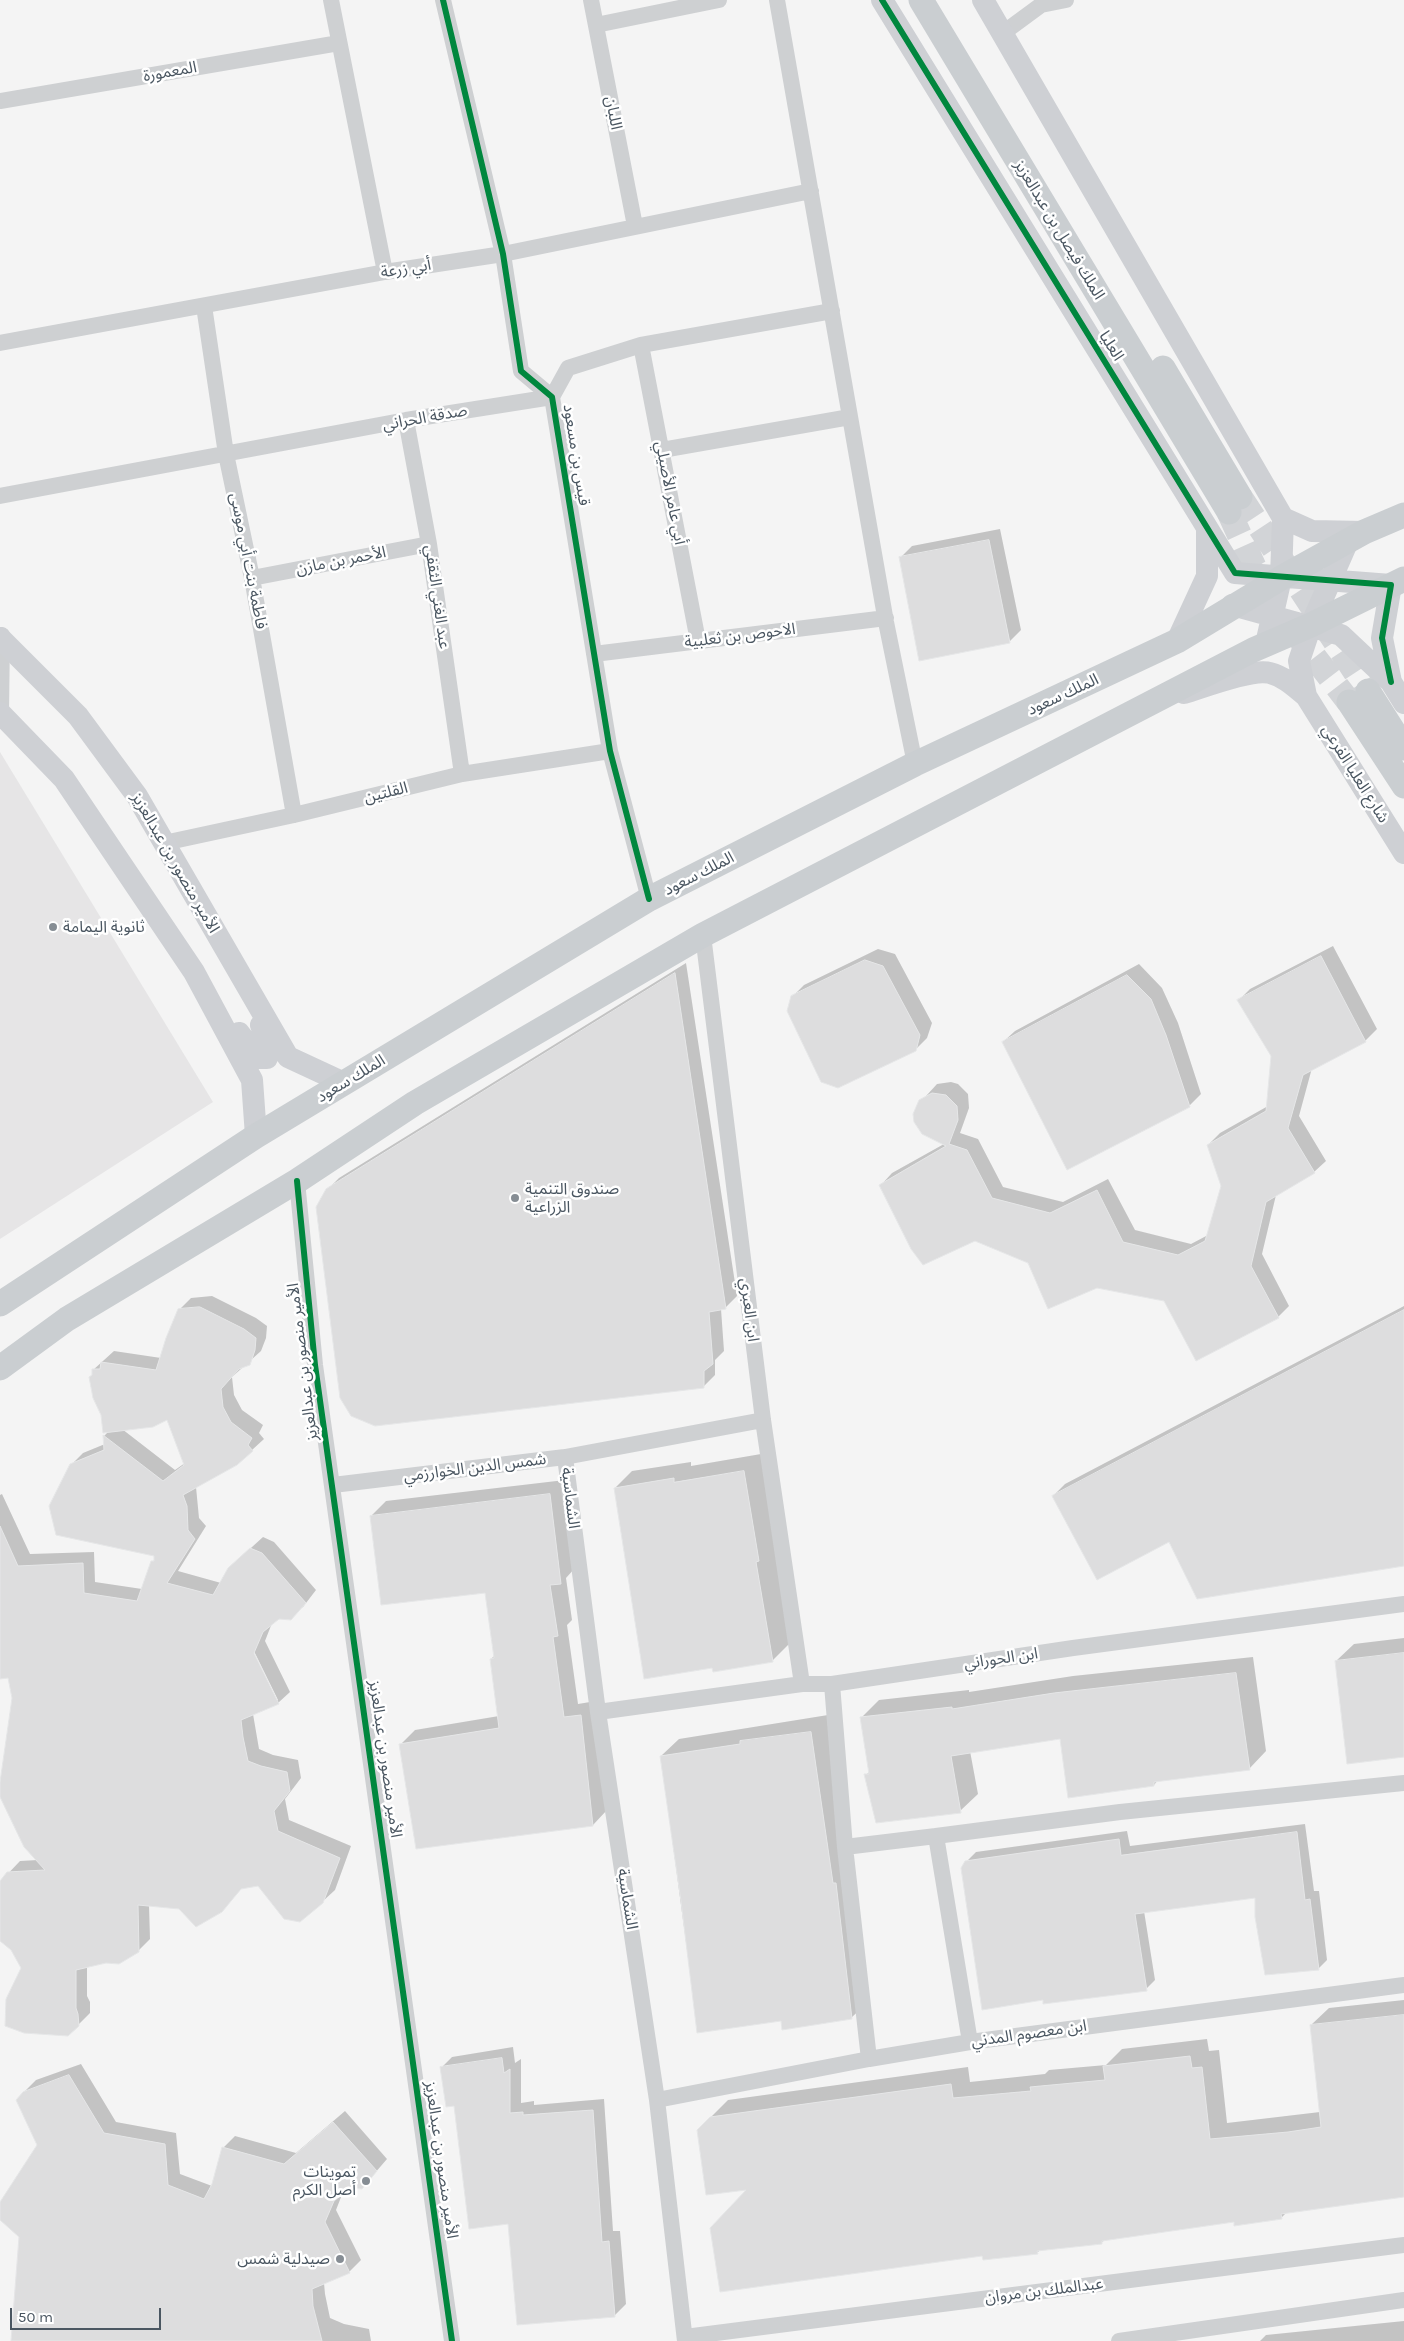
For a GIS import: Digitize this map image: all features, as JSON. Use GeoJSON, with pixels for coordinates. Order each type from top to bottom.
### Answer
{"type":"FeatureCollection","features":[{"type":"Feature","properties":{"kind":"main road","name":"الملك فيصل بن عبدالعزيز"},"geometry":{"type":"LineString","coordinates":[[921,0],[1234,504],[940,0]]}},
{"type":"Feature","properties":{"kind":"main road","name":"الملك سعود"},"geometry":{"type":"LineString","coordinates":[[0,1304],[256,1136],[649,899],[915,764],[1177,641],[1232,605],[1355,537],[1404,515]]}},
{"type":"Feature","properties":{"kind":"main road"},"geometry":{"type":"LineString","coordinates":[[0,1368],[67,1319],[298,1181],[415,1104],[703,935],[1147,704],[1266,644],[1311,626],[1397,582]]}},
{"type":"Feature","properties":{"kind":"main road"},"geometry":{"type":"LineString","coordinates":[[1404,748],[1359,697],[1404,786]]}},
{"type":"Feature","properties":{"kind":"street"},"geometry":{"type":"LineString","coordinates":[[331,0],[385,272]]}},
{"type":"Feature","properties":{"kind":"street","name":"قيس بن مسعود"},"geometry":{"type":"LineString","coordinates":[[443,0],[503,254],[521,371],[552,397],[610,751],[649,899]]}},
{"type":"Feature","properties":{"kind":"street","name":"اللبان"},"geometry":{"type":"LineString","coordinates":[[591,0],[635,226]]}},
{"type":"Feature","properties":{"kind":"street"},"geometry":{"type":"LineString","coordinates":[[596,25],[718,0]]}},
{"type":"Feature","properties":{"kind":"street"},"geometry":{"type":"LineString","coordinates":[[777,0],[886,618],[915,764]]}},
{"type":"Feature","properties":{"kind":"street","name":"العليا"},"geometry":{"type":"LineString","coordinates":[[882,0],[1235,573],[1330,581],[1397,582]]}},
{"type":"Feature","properties":{"kind":"street"},"geometry":{"type":"LineString","coordinates":[[983,0],[1283,518],[1281,578],[1266,644]]}},
{"type":"Feature","properties":{"kind":"street"},"geometry":{"type":"LineString","coordinates":[[1003,33],[1040,5],[1066,0]]}},
{"type":"Feature","properties":{"kind":"street","name":"المعمورة"},"geometry":{"type":"LineString","coordinates":[[0,101],[339,43]]}},
{"type":"Feature","properties":{"kind":"street","name":"أبي زرعة"},"geometry":{"type":"LineString","coordinates":[[0,344],[385,272],[503,254],[811,191]]}},
{"type":"Feature","properties":{"kind":"street","name":"فاطمة بنت أبي موسى"},"geometry":{"type":"LineString","coordinates":[[204,306],[226,454],[252,578],[294,816]]}},
{"type":"Feature","properties":{"kind":"street"},"geometry":{"type":"LineString","coordinates":[[552,397],[568,368],[641,345],[832,311]]}},
{"type":"Feature","properties":{"kind":"street","name":"أبي عامر الأصيلي"},"geometry":{"type":"LineString","coordinates":[[641,345],[698,641]]}},
{"type":"Feature","properties":{"kind":"street","name":"صدقة الحراني"},"geometry":{"type":"LineString","coordinates":[[0,496],[406,420],[552,397]]}},
{"type":"Feature","properties":{"kind":"street"},"geometry":{"type":"LineString","coordinates":[[662,450],[850,417]]}},
{"type":"Feature","properties":{"kind":"street","name":"عبد الغني الثقفي"},"geometry":{"type":"LineString","coordinates":[[406,420],[430,544],[462,774]]}},
{"type":"Feature","properties":{"kind":"street"},"geometry":{"type":"LineString","coordinates":[[1283,518],[1312,531],[1355,537]]}},
{"type":"Feature","properties":{"kind":"street"},"geometry":{"type":"LineString","coordinates":[[1177,641],[1207,576],[1207,528]]}},
{"type":"Feature","properties":{"kind":"street","name":"شارع العليا الفرعي"},"geometry":{"type":"LineString","coordinates":[[1306,696],[1299,662],[1311,626],[1330,581],[1355,537]]}},
{"type":"Feature","properties":{"kind":"street","name":"الأحمر بن مازن"},"geometry":{"type":"LineString","coordinates":[[252,578],[430,544]]}},
{"type":"Feature","properties":{"kind":"street"},"geometry":{"type":"LineString","coordinates":[[1391,682],[1382,638],[1397,582]]}},
{"type":"Feature","properties":{"kind":"street"},"geometry":{"type":"LineString","coordinates":[[1232,605],[1341,635],[1391,682],[1404,703]]}},
{"type":"Feature","properties":{"kind":"street","name":"الاحوص بن ثعلبية"},"geometry":{"type":"LineString","coordinates":[[594,654],[886,618]]}},
{"type":"Feature","properties":{"kind":"street"},"geometry":{"type":"LineString","coordinates":[[1,635],[0,713],[64,779],[194,972],[258,1058],[267,1058],[270,1050],[245,983]]}},
{"type":"Feature","properties":{"kind":"street","name":"الأمير منصور بن عبدالعزيز"},"geometry":{"type":"LineString","coordinates":[[1,635],[78,716],[137,796],[288,1057],[344,1083]]}},
{"type":"Feature","properties":{"kind":"street","name":"شارع العليا الفرعي"},"geometry":{"type":"LineString","coordinates":[[1147,704],[1257,672],[1271,673],[1287,680],[1306,696],[1404,853]]}},
{"type":"Feature","properties":{"kind":"street","name":"القلتين"},"geometry":{"type":"LineString","coordinates":[[164,843],[294,816],[462,774],[610,751]]}},
{"type":"Feature","properties":{"kind":"street","name":"ابن العبري"},"geometry":{"type":"LineString","coordinates":[[703,935],[763,1420],[802,1684]]}},
{"type":"Feature","properties":{"kind":"street"},"geometry":{"type":"LineString","coordinates":[[194,972],[252,1080],[256,1136]]}},
{"type":"Feature","properties":{"kind":"street","name":"الأمير منصور بن عبدالعزيز"},"geometry":{"type":"LineString","coordinates":[[298,1181],[315,1365],[452,2341]]}},
{"type":"Feature","properties":{"kind":"street","name":"شمس الدين الخوارزمي"},"geometry":{"type":"LineString","coordinates":[[333,1486],[565,1457],[763,1420]]}},
{"type":"Feature","properties":{"kind":"street","name":"الشماسية"},"geometry":{"type":"LineString","coordinates":[[565,1457],[598,1712],[657,2100],[685,2339]]}},
{"type":"Feature","properties":{"kind":"street","name":"ابن الحوراني"},"geometry":{"type":"LineString","coordinates":[[598,1712],[802,1684],[832,1684],[1083,1647],[1404,1604]]}},
{"type":"Feature","properties":{"kind":"street"},"geometry":{"type":"LineString","coordinates":[[832,1684],[845,1847],[869,2059]]}},
{"type":"Feature","properties":{"kind":"street"},"geometry":{"type":"LineString","coordinates":[[845,1847],[1120,1812],[1404,1783]]}},
{"type":"Feature","properties":{"kind":"street"},"geometry":{"type":"LineString","coordinates":[[936,1836],[970,2042]]}},
{"type":"Feature","properties":{"kind":"street","name":"ابن معصوم المدني"},"geometry":{"type":"LineString","coordinates":[[657,2100],[869,2059],[970,2042],[1404,1985]]}},
{"type":"Feature","properties":{"kind":"street","name":"عبدالملك بن مروان"},"geometry":{"type":"LineString","coordinates":[[685,2339],[1404,2245]]}},
{"type":"Feature","properties":{"kind":"street"},"geometry":{"type":"LineString","coordinates":[[1119,2341],[1168,2338],[1404,2300]]}},
{"type":"Feature","properties":{"kind":"shaded area","name":"ثانوية اليمامة"},"geometry":{"type":"Polygon","coordinates":[[[0,752],[213,1102],[0,1239],[0,752]]]}},
{"type":"Feature","properties":{"kind":"building"},"geometry":{"type":"Polygon","coordinates":[[[989,540],[1010,643],[919,661],[899,557],[989,540]]]}},
{"type":"Feature","properties":{"kind":"building"},"geometry":{"type":"Polygon","coordinates":[[[1321,956],[1366,1042],[1303,1075],[1288,1128],[1315,1173],[1266,1202],[1251,1266],[1279,1318],[1196,1361],[1164,1301],[1097,1288],[1048,1309],[1028,1263],[975,1241],[923,1265],[911,1249],[879,1185],[946,1146],[922,1134],[914,1122],[913,1114],[919,1100],[932,1093],[946,1095],[957,1106],[958,1120],[949,1144],[967,1150],[992,1198],[1050,1213],[1097,1190],[1123,1242],[1178,1255],[1205,1241],[1221,1186],[1207,1145],[1266,1111],[1271,1056],[1237,1000],[1321,956]]]}},
{"type":"Feature","properties":{"kind":"building"},"geometry":{"type":"Polygon","coordinates":[[[865,960],[883,966],[920,1035],[916,1051],[838,1088],[821,1082],[787,1011],[791,996],[865,960]]]}},
{"type":"Feature","properties":{"kind":"building","name":"صندوق التنمية الزراعية"},"geometry":{"type":"Polygon","coordinates":[[[675,973],[726,1309],[709,1312],[713,1364],[704,1371],[704,1388],[375,1426],[351,1416],[340,1398],[316,1207],[326,1189],[675,973]]]}},
{"type":"Feature","properties":{"kind":"building"},"geometry":{"type":"Polygon","coordinates":[[[1127,975],[1151,999],[1166,1035],[1190,1107],[1067,1170],[1002,1042],[1127,975]]]}},
{"type":"Feature","properties":{"kind":"building"},"geometry":{"type":"Polygon","coordinates":[[[200,1307],[244,1329],[256,1338],[255,1350],[250,1365],[239,1369],[221,1389],[223,1407],[231,1422],[252,1438],[248,1445],[253,1451],[237,1465],[183,1495],[187,1506],[188,1530],[195,1539],[167,1583],[213,1595],[228,1568],[250,1548],[262,1553],[306,1603],[291,1620],[279,1619],[263,1632],[254,1653],[279,1704],[241,1720],[243,1737],[248,1761],[287,1772],[290,1791],[274,1811],[278,1831],[340,1858],[323,1903],[300,1922],[284,1919],[258,1886],[241,1889],[222,1912],[196,1927],[179,1909],[138,1905],[139,1952],[119,1964],[106,1963],[76,1970],[76,2008],[79,2026],[68,2036],[24,2033],[5,2026],[6,1999],[21,1968],[11,1950],[0,1941],[0,1881],[7,1872],[45,1870],[24,1847],[0,1797],[0,1782],[12,1698],[8,1678],[0,1679],[0,1526],[18,1566],[83,1563],[84,1593],[137,1601],[151,1561],[154,1561],[154,1556],[56,1535],[49,1506],[70,1464],[104,1450],[103,1435],[163,1481],[184,1465],[167,1420],[153,1427],[103,1433],[101,1415],[93,1398],[89,1377],[92,1375],[92,1369],[100,1369],[101,1362],[156,1370],[178,1309],[200,1307]]]}},
{"type":"Feature","properties":{"kind":"building"},"geometry":{"type":"Polygon","coordinates":[[[1404,1310],[1404,1566],[1197,1599],[1169,1542],[1097,1580],[1052,1496],[1404,1310]]]}},
{"type":"Feature","properties":{"kind":"building"},"geometry":{"type":"Polygon","coordinates":[[[744,1471],[759,1561],[756,1562],[773,1662],[713,1672],[712,1668],[644,1679],[614,1488],[674,1478],[674,1482],[744,1471]]]}},
{"type":"Feature","properties":{"kind":"building"},"geometry":{"type":"Polygon","coordinates":[[[550,1494],[561,1584],[550,1585],[558,1636],[553,1637],[564,1717],[581,1715],[593,1826],[416,1849],[399,1744],[499,1728],[490,1659],[494,1658],[485,1593],[381,1605],[370,1516],[550,1494]]]}},
{"type":"Feature","properties":{"kind":"building"},"geometry":{"type":"Polygon","coordinates":[[[1404,1653],[1404,1757],[1347,1764],[1335,1661],[1404,1653]]]}},
{"type":"Feature","properties":{"kind":"building"},"geometry":{"type":"Polygon","coordinates":[[[1236,1673],[1250,1770],[1154,1782],[1154,1786],[1068,1798],[1060,1739],[951,1756],[961,1813],[876,1823],[864,1774],[869,1774],[860,1717],[952,1707],[952,1709],[1054,1693],[1236,1673]]]}},
{"type":"Feature","properties":{"kind":"building"},"geometry":{"type":"Polygon","coordinates":[[[811,1732],[833,1883],[836,1883],[852,2019],[782,2030],[781,2021],[697,2033],[681,1901],[660,1756],[740,1744],[740,1741],[811,1732]]]}},
{"type":"Feature","properties":{"kind":"building"},"geometry":{"type":"Polygon","coordinates":[[[1297,1832],[1305,1900],[1310,1899],[1319,1970],[1265,1975],[1255,1917],[1255,1898],[1135,1914],[1147,1991],[1043,2004],[1043,2000],[982,2010],[961,1868],[965,1861],[1119,1839],[1121,1855],[1297,1832]]]}},
{"type":"Feature","properties":{"kind":"building"},"geometry":{"type":"Polygon","coordinates":[[[1404,2015],[1404,2197],[1281,2214],[1282,2219],[1234,2226],[1234,2222],[1102,2241],[1102,2244],[1037,2251],[1038,2254],[983,2260],[982,2256],[720,2292],[710,2228],[746,2190],[706,2195],[697,2130],[710,2117],[951,2084],[953,2098],[1031,2091],[1030,2087],[1105,2080],[1103,2066],[1190,2056],[1192,2068],[1202,2067],[1210,2139],[1288,2132],[1321,2127],[1310,2025],[1404,2015]]]}},
{"type":"Feature","properties":{"kind":"building"},"geometry":{"type":"Polygon","coordinates":[[[502,2058],[504,2073],[510,2069],[510,2113],[523,2112],[523,2115],[593,2110],[602,2242],[609,2241],[615,2317],[517,2325],[508,2224],[469,2229],[454,2106],[446,2107],[440,2067],[502,2058]]]}},
{"type":"Feature","properties":{"kind":"building"},"geometry":{"type":"Polygon","coordinates":[[[69,2075],[104,2133],[165,2144],[168,2185],[204,2199],[212,2184],[222,2147],[284,2164],[333,2122],[377,2171],[362,2189],[350,2188],[334,2201],[325,2222],[350,2273],[312,2289],[313,2306],[322,2341],[11,2341],[19,2237],[0,2220],[0,2202],[37,2145],[16,2100],[23,2092],[69,2075]]]}},
{"type":"Feature","properties":{"kind":"tunnel"},"geometry":{"type":"LineString","coordinates":[[1240,497],[1368,691]]}},
{"type":"Feature","properties":{"kind":"tunnel"},"geometry":{"type":"LineString","coordinates":[[1229,512],[1254,567],[1270,592]]}},
{"type":"Feature","properties":{"kind":"tunnel"},"geometry":{"type":"LineString","coordinates":[[1292,628],[1349,702]]}},
{"type":"Feature","properties":{"kind":"cycle path"},"geometry":{"type":"LineString","coordinates":[[443,0],[503,254],[521,371],[552,397],[610,751],[649,899]]}},
{"type":"Feature","properties":{"kind":"cycle path"},"geometry":{"type":"LineString","coordinates":[[882,0],[1235,573],[1391,585],[1382,638],[1391,682]]}},
{"type":"Feature","properties":{"kind":"cycle path"},"geometry":{"type":"LineString","coordinates":[[297,1181],[315,1365],[452,2341]]}},
{"type":"Feature","properties":{"kind":"place","name":"ثانوية اليمامة"},"geometry":{"type":"Point","coordinates":[53,927]}},
{"type":"Feature","properties":{"kind":"place","name":"صندوق التنمية الزراعية"},"geometry":{"type":"Point","coordinates":[515,1198]}},
{"type":"Feature","properties":{"kind":"place","name":"تموينات أصل الكرم"},"geometry":{"type":"Point","coordinates":[366,2181]}},
{"type":"Feature","properties":{"kind":"place","name":"صيدلية شمس"},"geometry":{"type":"Point","coordinates":[340,2259]}}]}
